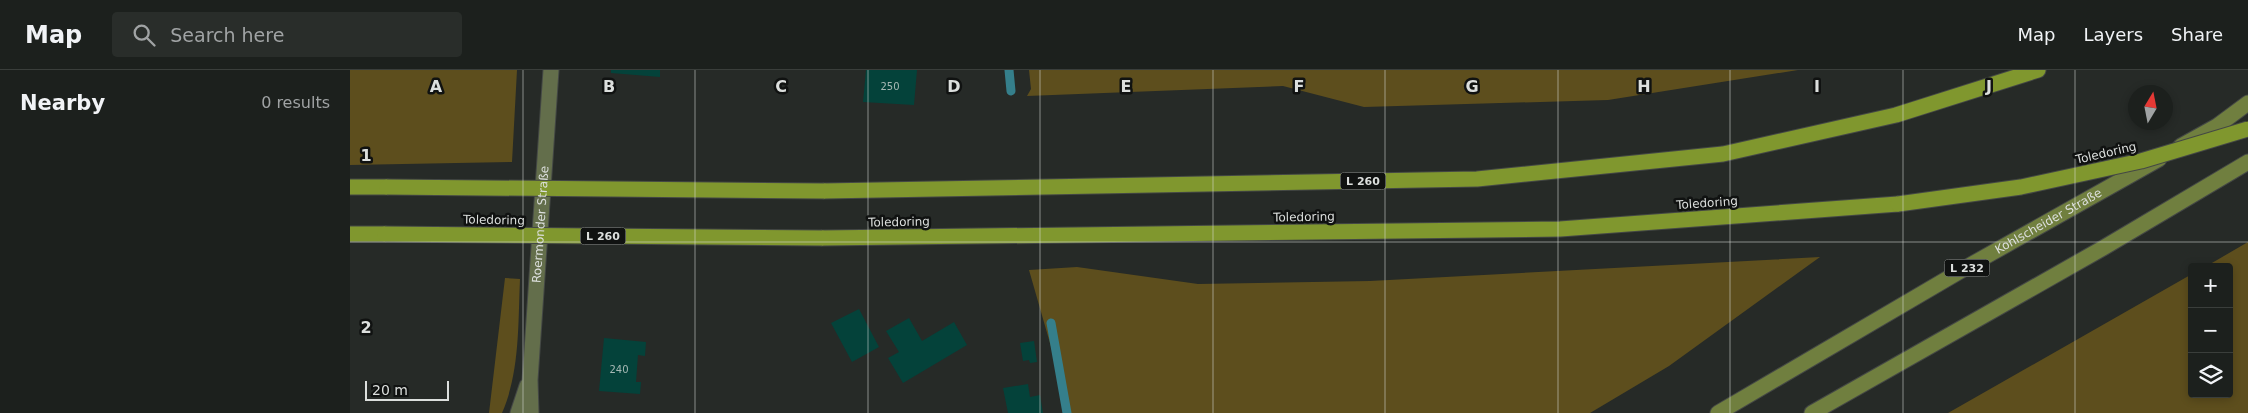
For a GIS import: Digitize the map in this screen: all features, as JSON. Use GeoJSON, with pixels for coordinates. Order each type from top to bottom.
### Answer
{"type":"FeatureCollection","features":[{"type":"Feature","properties":{"kind":"highway","name":"L 260"},"geometry":{"type":"LineString","coordinates":[[350,187],[824,191],[1477,179],[1723,154],[1896,115],[2038,70]]}},
{"type":"Feature","properties":{"kind":"highway","name":"Toledoring"},"geometry":{"type":"LineString","coordinates":[[350,234],[822,238],[1560,229],[1898,204],[2022,187],[2141,161],[2248,129]]}},
{"type":"Feature","properties":{"kind":"main road","name":"Roermonder Straße"},"geometry":{"type":"LineString","coordinates":[[531,413],[530,380],[551,70]]}},
{"type":"Feature","properties":{"kind":"main road","name":"Kohlscheider Straße"},"geometry":{"type":"LineString","coordinates":[[1718,413],[1974,263],[2216,126],[2248,103]]}},
{"type":"Feature","properties":{"kind":"main road"},"geometry":{"type":"LineString","coordinates":[[1812,413],[2103,248],[2248,162]]}},
{"type":"Feature","properties":{"kind":"main road","name":"Roermonder Straße"},"geometry":{"type":"LineString","coordinates":[[518,413],[530,380]]}},
{"type":"Feature","properties":{"kind":"shaded area"},"geometry":{"type":"Polygon","coordinates":[[[350,70],[517,70],[512,162],[350,165],[350,70]]]}},
{"type":"Feature","properties":{"kind":"shaded area"},"geometry":{"type":"Polygon","coordinates":[[[1029,70],[1798,70],[1608,100],[1364,107],[1283,86],[1027,96],[1031,89],[1029,70]]]}},
{"type":"Feature","properties":{"kind":"shaded area"},"geometry":{"type":"Polygon","coordinates":[[[2248,242],[2248,413],[1948,413],[2188,276],[2188,398],[2233,398],[2233,263],[2212,263],[2248,242]]]}},
{"type":"Feature","properties":{"kind":"shaded area"},"geometry":{"type":"Polygon","coordinates":[[[1820,257],[1669,366],[1590,413],[1070,413],[1029,270],[1077,267],[1198,284],[1370,281],[1820,257]]]}},
{"type":"Feature","properties":{"kind":"shaded area"},"geometry":{"type":"Polygon","coordinates":[[[505,278],[520,279],[517,348],[512,381],[502,413],[489,413],[505,278]]]}},
{"type":"Feature","properties":{"kind":"building"},"geometry":{"type":"Polygon","coordinates":[[[611,70],[660,70],[660,77],[611,73],[611,70]]]}},
{"type":"Feature","properties":{"kind":"building"},"geometry":{"type":"Polygon","coordinates":[[[866,70],[917,70],[914,105],[863,102],[866,70]]]}},
{"type":"Feature","properties":{"kind":"building"},"geometry":{"type":"Polygon","coordinates":[[[859,309],[879,347],[852,362],[831,323],[859,309]]]}},
{"type":"Feature","properties":{"kind":"building"},"geometry":{"type":"Polygon","coordinates":[[[909,318],[922,341],[954,322],[967,345],[903,383],[888,358],[899,352],[886,331],[909,318]]]}},
{"type":"Feature","properties":{"kind":"building"},"geometry":{"type":"Polygon","coordinates":[[[604,338],[646,342],[645,356],[638,355],[636,382],[641,382],[640,394],[599,391],[604,338]]]}},
{"type":"Feature","properties":{"kind":"building"},"geometry":{"type":"Polygon","coordinates":[[[1034,341],[1037,362],[1023,361],[1020,343],[1034,341]]]}},
{"type":"Feature","properties":{"kind":"building"},"geometry":{"type":"Polygon","coordinates":[[[1028,384],[1030,397],[1040,395],[1043,413],[1008,413],[1003,388],[1028,384]]]}},
{"type":"Feature","properties":{"kind":"waterway"},"geometry":{"type":"LineString","coordinates":[[1009,70],[1011,91]]}},
{"type":"Feature","properties":{"kind":"waterway"},"geometry":{"type":"LineString","coordinates":[[1051,323],[1067,413]]}}]}
